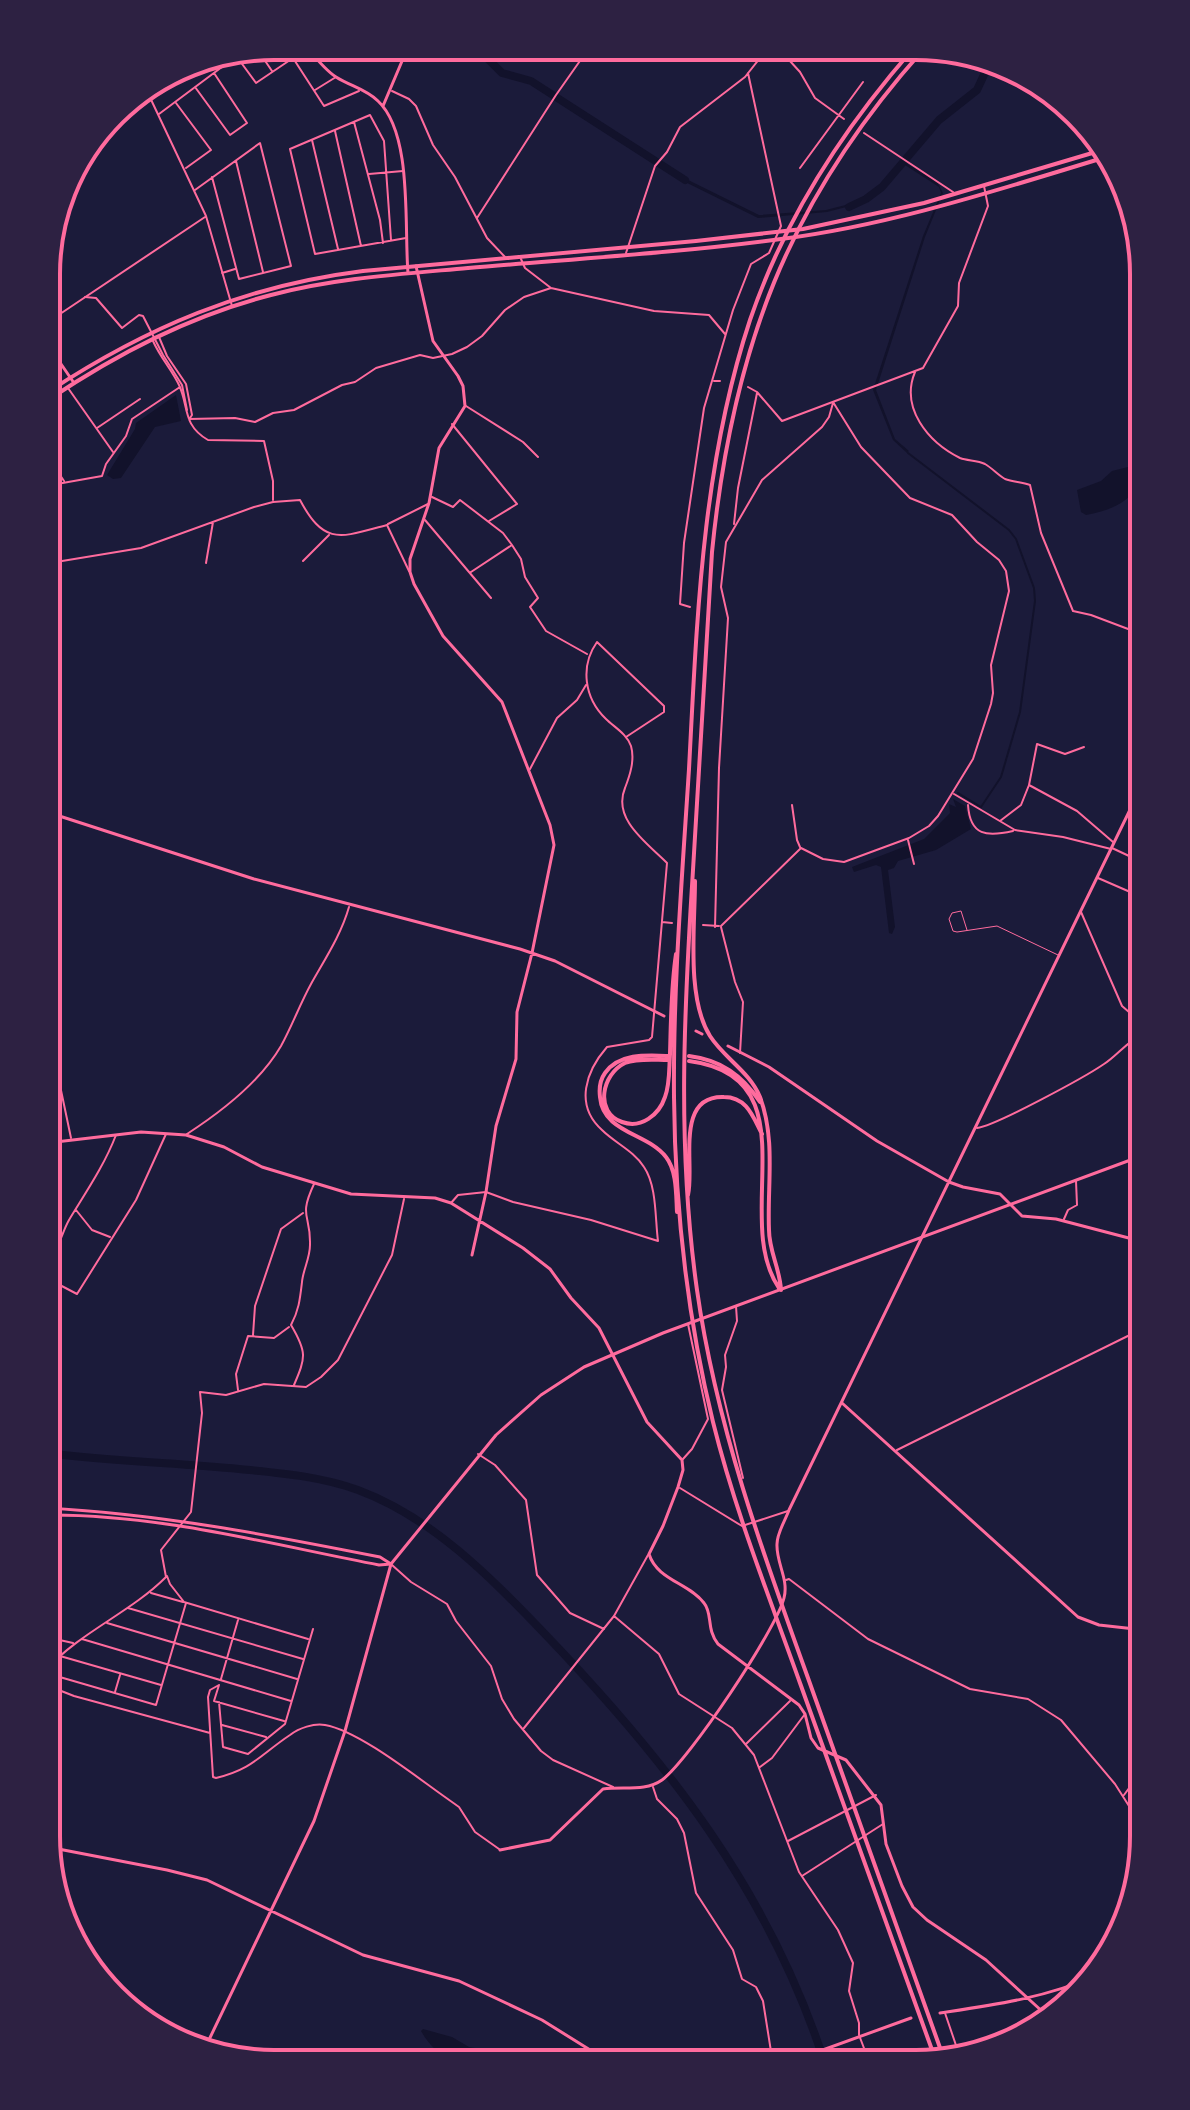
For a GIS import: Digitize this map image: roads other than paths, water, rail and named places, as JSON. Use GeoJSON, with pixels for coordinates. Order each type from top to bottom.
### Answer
{"type":"FeatureCollection","features":[{"type":"Feature","properties":{"kind":"highway"},"geometry":{"type":"LineString","coordinates":[[685,1269],[675,1150],[679,933],[700,589],[715,463],[732,381],[751,317],[779,250],[805,199],[855,121],[904,60]]}},
{"type":"Feature","properties":{"kind":"highway"},"geometry":{"type":"LineString","coordinates":[[915,60],[861,126],[814,199],[789,248],[748,350],[722,465],[712,552],[682,1053],[687,1201],[699,1304],[715,1389],[743,1494],[940,2048]]}},
{"type":"Feature","properties":{"kind":"highway"},"geometry":{"type":"LineString","coordinates":[[60,392],[158,335],[232,306],[313,285],[505,258],[780,232],[859,218],[957,194],[1092,153]]}},
{"type":"Feature","properties":{"kind":"highway"},"geometry":{"type":"LineString","coordinates":[[416,269],[522,263],[776,240],[895,218],[1097,160]]}},
{"type":"Feature","properties":{"kind":"highway"},"geometry":{"type":"LineString","coordinates":[[60,384],[148,333],[230,300],[308,279],[408,270]]}},
{"type":"Feature","properties":{"kind":"highway"},"geometry":{"type":"LineString","coordinates":[[695,842],[695,975],[699,1010],[711,1038],[748,1077],[761,1104],[769,1146],[768,1231],[781,1290]]}},
{"type":"Feature","properties":{"kind":"highway"},"geometry":{"type":"LineString","coordinates":[[679,933],[665,1098],[655,1114],[642,1122],[625,1123],[608,1110],[604,1092],[616,1068],[632,1061],[668,1058],[645,1055],[616,1063],[604,1075],[600,1101],[613,1123],[658,1148],[670,1163],[690,1304],[714,1422],[739,1511],[932,2049]]}},
{"type":"Feature","properties":{"kind":"highway"},"geometry":{"type":"LineString","coordinates":[[761,1104],[745,1081],[732,1071],[716,1062],[689,1058],[721,1069],[743,1086],[759,1114],[763,1136],[762,1244],[773,1278],[781,1290]]}},
{"type":"Feature","properties":{"kind":"highway"},"geometry":{"type":"LineString","coordinates":[[687,1201],[690,1190],[690,1128],[701,1106],[712,1098],[735,1099],[750,1109],[763,1136]]}},
{"type":"Feature","properties":{"kind":"street"},"geometry":{"type":"LineString","coordinates":[[241,63],[256,83],[290,60]]}},
{"type":"Feature","properties":{"kind":"street"},"geometry":{"type":"LineString","coordinates":[[294,60],[324,106],[363,89]]}},
{"type":"Feature","properties":{"kind":"street"},"geometry":{"type":"LineString","coordinates":[[320,60],[336,77],[363,89],[383,106],[399,138],[408,270]]}},
{"type":"Feature","properties":{"kind":"street"},"geometry":{"type":"LineString","coordinates":[[383,106],[402,60]]}},
{"type":"Feature","properties":{"kind":"street"},"geometry":{"type":"LineString","coordinates":[[477,219],[581,60]]}},
{"type":"Feature","properties":{"kind":"street"},"geometry":{"type":"LineString","coordinates":[[626,254],[655,166],[680,127],[748,73],[758,60]]}},
{"type":"Feature","properties":{"kind":"street"},"geometry":{"type":"LineString","coordinates":[[789,60],[815,98],[844,119]]}},
{"type":"Feature","properties":{"kind":"street"},"geometry":{"type":"LineString","coordinates":[[265,61],[273,72]]}},
{"type":"Feature","properties":{"kind":"street"},"geometry":{"type":"LineString","coordinates":[[159,114],[223,66]]}},
{"type":"Feature","properties":{"kind":"street"},"geometry":{"type":"LineString","coordinates":[[195,87],[230,135],[247,123],[214,73]]}},
{"type":"Feature","properties":{"kind":"street"},"geometry":{"type":"LineString","coordinates":[[690,607],[680,604],[684,543],[698,442],[712,380],[751,264],[769,253],[780,232],[780,214],[748,73]]}},
{"type":"Feature","properties":{"kind":"street"},"geometry":{"type":"LineString","coordinates":[[314,90],[336,77]]}},
{"type":"Feature","properties":{"kind":"street"},"geometry":{"type":"LineString","coordinates":[[800,168],[863,82]]}},
{"type":"Feature","properties":{"kind":"street"},"geometry":{"type":"LineString","coordinates":[[391,91],[409,99],[416,106],[433,145],[455,177],[487,238],[505,258]]}},
{"type":"Feature","properties":{"kind":"street"},"geometry":{"type":"LineString","coordinates":[[151,99],[206,216],[232,306]]}},
{"type":"Feature","properties":{"kind":"street"},"geometry":{"type":"LineString","coordinates":[[175,102],[211,150],[185,169]]}},
{"type":"Feature","properties":{"kind":"street"},"geometry":{"type":"LineString","coordinates":[[391,240],[384,141],[370,115],[290,149],[315,254],[406,238]]}},
{"type":"Feature","properties":{"kind":"street"},"geometry":{"type":"LineString","coordinates":[[354,122],[380,220],[383,244]]}},
{"type":"Feature","properties":{"kind":"street"},"geometry":{"type":"LineString","coordinates":[[335,130],[361,247]]}},
{"type":"Feature","properties":{"kind":"street"},"geometry":{"type":"LineString","coordinates":[[864,133],[957,194]]}},
{"type":"Feature","properties":{"kind":"street"},"geometry":{"type":"LineString","coordinates":[[312,140],[338,250]]}},
{"type":"Feature","properties":{"kind":"street"},"geometry":{"type":"LineString","coordinates":[[195,190],[212,177],[260,143],[291,266],[239,279],[212,177]]}},
{"type":"Feature","properties":{"kind":"street"},"geometry":{"type":"LineString","coordinates":[[236,161],[263,273]]}},
{"type":"Feature","properties":{"kind":"street"},"geometry":{"type":"LineString","coordinates":[[368,174],[403,171]]}},
{"type":"Feature","properties":{"kind":"street"},"geometry":{"type":"LineString","coordinates":[[748,387],[757,392],[782,421],[923,368],[958,306],[959,283],[987,211],[984,186]]}},
{"type":"Feature","properties":{"kind":"street"},"geometry":{"type":"LineString","coordinates":[[60,314],[206,216]]}},
{"type":"Feature","properties":{"kind":"street"},"geometry":{"type":"LineString","coordinates":[[380,220],[390,218]]}},
{"type":"Feature","properties":{"kind":"street"},"geometry":{"type":"LineString","coordinates":[[521,257],[522,263],[551,288]]}},
{"type":"Feature","properties":{"kind":"street"},"geometry":{"type":"LineString","coordinates":[[222,273],[236,269]]}},
{"type":"Feature","properties":{"kind":"street"},"geometry":{"type":"LineString","coordinates":[[416,269],[428,327],[441,356],[463,386],[465,406],[439,448],[431,497],[413,547],[410,572],[443,636],[502,702],[550,825],[554,845],[517,1012],[516,1059],[496,1126],[472,1255]]}},
{"type":"Feature","properties":{"kind":"street"},"geometry":{"type":"LineString","coordinates":[[189,419],[235,418],[255,422],[273,413],[294,410],[342,385],[355,382],[376,368],[420,355],[433,358],[467,347],[482,336],[505,310],[529,294],[551,288],[654,311],[709,315],[725,336]]}},
{"type":"Feature","properties":{"kind":"street"},"geometry":{"type":"LineString","coordinates":[[84,297],[96,298],[122,328],[139,315],[143,316],[182,385],[189,419]]}},
{"type":"Feature","properties":{"kind":"street"},"geometry":{"type":"LineString","coordinates":[[158,335],[167,356],[186,384],[192,415],[189,419]]}},
{"type":"Feature","properties":{"kind":"street"},"geometry":{"type":"LineString","coordinates":[[151,338],[180,387],[185,416],[208,440],[264,441],[273,481],[273,502]]}},
{"type":"Feature","properties":{"kind":"street"},"geometry":{"type":"LineString","coordinates":[[60,362],[74,383]]}},
{"type":"Feature","properties":{"kind":"street"},"geometry":{"type":"LineString","coordinates":[[915,371],[909,395],[923,429],[962,459],[982,463],[1003,478],[1030,485],[1041,533],[1073,611],[1130,630]]}},
{"type":"Feature","properties":{"kind":"street"},"geometry":{"type":"LineString","coordinates":[[712,380],[720,381]]}},
{"type":"Feature","properties":{"kind":"street"},"geometry":{"type":"LineString","coordinates":[[67,387],[114,454]]}},
{"type":"Feature","properties":{"kind":"street"},"geometry":{"type":"LineString","coordinates":[[60,483],[102,476],[126,436],[132,419],[180,387]]}},
{"type":"Feature","properties":{"kind":"street"},"geometry":{"type":"LineString","coordinates":[[734,525],[757,392]]}},
{"type":"Feature","properties":{"kind":"street"},"geometry":{"type":"LineString","coordinates":[[96,428],[140,399]]}},
{"type":"Feature","properties":{"kind":"street"},"geometry":{"type":"LineString","coordinates":[[715,927],[719,768],[728,618],[721,587],[726,542],[770,471],[822,427],[833,402]]}},
{"type":"Feature","properties":{"kind":"street"},"geometry":{"type":"LineString","coordinates":[[792,805],[801,848],[823,859],[844,862],[908,840],[929,826],[973,759],[991,704],[991,665],[1009,598],[1006,571],[999,560],[952,515],[910,498],[861,447],[833,402]]}},
{"type":"Feature","properties":{"kind":"street"},"geometry":{"type":"LineString","coordinates":[[465,406],[523,442],[538,457]]}},
{"type":"Feature","properties":{"kind":"street"},"geometry":{"type":"LineString","coordinates":[[452,424],[517,504],[488,521]]}},
{"type":"Feature","properties":{"kind":"street"},"geometry":{"type":"LineString","coordinates":[[60,475],[65,482]]}},
{"type":"Feature","properties":{"kind":"street"},"geometry":{"type":"LineString","coordinates":[[431,497],[453,507],[460,500],[503,533],[521,559],[528,584],[538,598],[530,607],[543,627],[588,655]]}},
{"type":"Feature","properties":{"kind":"street"},"geometry":{"type":"LineString","coordinates":[[60,561],[141,548],[213,520],[273,502],[300,500],[311,521],[329,534],[346,535],[387,525],[429,503]]}},
{"type":"Feature","properties":{"kind":"street"},"geometry":{"type":"LineString","coordinates":[[206,563],[213,520]]}},
{"type":"Feature","properties":{"kind":"street"},"geometry":{"type":"LineString","coordinates":[[425,520],[491,598]]}},
{"type":"Feature","properties":{"kind":"street"},"geometry":{"type":"LineString","coordinates":[[387,525],[410,572]]}},
{"type":"Feature","properties":{"kind":"street"},"geometry":{"type":"LineString","coordinates":[[303,561],[329,534]]}},
{"type":"Feature","properties":{"kind":"street"},"geometry":{"type":"LineString","coordinates":[[470,572],[512,545]]}},
{"type":"Feature","properties":{"kind":"street"},"geometry":{"type":"LineString","coordinates":[[718,609],[726,608]]}},
{"type":"Feature","properties":{"kind":"street"},"geometry":{"type":"LineString","coordinates":[[451,1203],[458,1195],[486,1192],[658,1241],[646,1169],[636,1157],[599,1128],[586,1104],[587,1077],[607,1047],[652,1037],[667,863],[629,824],[623,811],[622,796],[632,764],[631,747],[626,737],[603,716],[584,678],[588,655],[597,642],[664,706],[664,712],[626,737]]}},
{"type":"Feature","properties":{"kind":"street"},"geometry":{"type":"LineString","coordinates":[[529,771],[557,718],[577,700],[586,684]]}},
{"type":"Feature","properties":{"kind":"street"},"geometry":{"type":"LineString","coordinates":[[999,822],[1021,805],[1029,785],[1037,744],[1065,754],[1084,747]]}},
{"type":"Feature","properties":{"kind":"street"},"geometry":{"type":"LineString","coordinates":[[1029,785],[1077,811],[1114,842]]}},
{"type":"Feature","properties":{"kind":"street"},"geometry":{"type":"LineString","coordinates":[[953,793],[1015,830]]}},
{"type":"Feature","properties":{"kind":"street"},"geometry":{"type":"LineString","coordinates":[[968,803],[970,819],[977,830],[991,834],[1015,830],[1063,837],[1111,848],[1130,857]]}},
{"type":"Feature","properties":{"kind":"street"},"geometry":{"type":"LineString","coordinates":[[219,1685],[208,1694],[213,1777],[244,1770],[302,1728],[322,1724],[345,1731],[452,1802],[459,1807],[475,1832],[500,1850],[550,1840],[596,1794],[613,1787],[652,1786],[673,1770],[690,1751],[747,1666],[783,1603],[785,1580],[777,1542],[789,1510],[1130,809]]}},
{"type":"Feature","properties":{"kind":"street"},"geometry":{"type":"LineString","coordinates":[[60,816],[254,879],[349,906],[499,942],[555,961],[664,1016]]}},
{"type":"Feature","properties":{"kind":"street"},"geometry":{"type":"LineString","coordinates":[[908,840],[914,864]]}},
{"type":"Feature","properties":{"kind":"street"},"geometry":{"type":"LineString","coordinates":[[703,925],[721,926],[801,848]]}},
{"type":"Feature","properties":{"kind":"street"},"geometry":{"type":"LineString","coordinates":[[1097,877],[1130,894]]}},
{"type":"Feature","properties":{"kind":"street"},"geometry":{"type":"LineString","coordinates":[[186,1135],[214,1116],[257,1075],[280,1047],[344,924],[349,906]]}},
{"type":"Feature","properties":{"kind":"street"},"geometry":{"type":"LineString","coordinates":[[1081,911],[1122,1006],[1130,1013]]}},
{"type":"Feature","properties":{"kind":"street"},"geometry":{"type":"LineString","coordinates":[[662,922],[672,923]]}},
{"type":"Feature","properties":{"kind":"street"},"geometry":{"type":"LineString","coordinates":[[721,926],[743,1002],[740,1053]]}},
{"type":"Feature","properties":{"kind":"street"},"geometry":{"type":"LineString","coordinates":[[696,1031],[702,1034]]}},
{"type":"Feature","properties":{"kind":"street"},"geometry":{"type":"LineString","coordinates":[[975,1128],[980,1129],[1024,1108],[1101,1066],[1130,1041]]}},
{"type":"Feature","properties":{"kind":"street"},"geometry":{"type":"LineString","coordinates":[[728,1046],[776,1071],[877,1141],[949,1182],[996,1191],[1022,1216],[1064,1221],[1130,1238]]}},
{"type":"Feature","properties":{"kind":"street"},"geometry":{"type":"LineString","coordinates":[[60,1085],[72,1140]]}},
{"type":"Feature","properties":{"kind":"street"},"geometry":{"type":"LineString","coordinates":[[60,1285],[77,1294],[136,1200],[167,1132]]}},
{"type":"Feature","properties":{"kind":"street"},"geometry":{"type":"LineString","coordinates":[[60,1141],[116,1134],[167,1132],[224,1147],[262,1167],[351,1194],[435,1198],[451,1203],[550,1269],[599,1328],[647,1422],[682,1460],[683,1470],[649,1554],[614,1616],[523,1729]]}},
{"type":"Feature","properties":{"kind":"street"},"geometry":{"type":"LineString","coordinates":[[61,1239],[105,1163],[116,1134]]}},
{"type":"Feature","properties":{"kind":"street"},"geometry":{"type":"LineString","coordinates":[[209,2040],[314,1821],[345,1731],[391,1564],[478,1454],[507,1424],[573,1373],[613,1353],[1130,1160]]}},
{"type":"Feature","properties":{"kind":"street"},"geometry":{"type":"LineString","coordinates":[[1064,1221],[1068,1210],[1077,1205],[1076,1180]]}},
{"type":"Feature","properties":{"kind":"street"},"geometry":{"type":"LineString","coordinates":[[238,1391],[236,1374],[248,1336],[274,1338],[291,1325],[301,1300],[310,1244],[305,1202],[314,1184]]}},
{"type":"Feature","properties":{"kind":"street"},"geometry":{"type":"LineString","coordinates":[[185,1602],[170,1584],[161,1550],[191,1512],[202,1413],[200,1392],[226,1395],[264,1384],[311,1384],[338,1360],[392,1255],[404,1198]]}},
{"type":"Feature","properties":{"kind":"street"},"geometry":{"type":"LineString","coordinates":[[76,1210],[92,1230],[111,1237]]}},
{"type":"Feature","properties":{"kind":"street"},"geometry":{"type":"LineString","coordinates":[[253,1335],[255,1306],[281,1229],[304,1212]]}},
{"type":"Feature","properties":{"kind":"street"},"geometry":{"type":"LineString","coordinates":[[736,1306],[737,1321],[725,1355],[722,1394],[743,1478]]}},
{"type":"Feature","properties":{"kind":"street"},"geometry":{"type":"LineString","coordinates":[[682,1460],[708,1422],[688,1324]]}},
{"type":"Feature","properties":{"kind":"street"},"geometry":{"type":"LineString","coordinates":[[291,1325],[303,1345],[305,1355],[293,1386]]}},
{"type":"Feature","properties":{"kind":"street"},"geometry":{"type":"LineString","coordinates":[[896,1450],[1130,1335]]}},
{"type":"Feature","properties":{"kind":"street"},"geometry":{"type":"LineString","coordinates":[[703,1398],[722,1394]]}},
{"type":"Feature","properties":{"kind":"street"},"geometry":{"type":"LineString","coordinates":[[842,1403],[1074,1614],[1099,1625],[1130,1628]]}},
{"type":"Feature","properties":{"kind":"street"},"geometry":{"type":"LineString","coordinates":[[478,1454],[495,1465],[526,1500],[537,1575],[570,1613],[604,1629]]}},
{"type":"Feature","properties":{"kind":"street"},"geometry":{"type":"LineString","coordinates":[[678,1487],[742,1526],[789,1510]]}},
{"type":"Feature","properties":{"kind":"street"},"geometry":{"type":"LineString","coordinates":[[60,1509],[123,1512],[184,1521],[377,1556],[447,1604],[456,1621],[491,1666],[502,1699],[541,1751],[553,1760],[613,1787]]}},
{"type":"Feature","properties":{"kind":"street"},"geometry":{"type":"LineString","coordinates":[[60,1515],[97,1516],[179,1526],[379,1565],[391,1564]]}},
{"type":"Feature","properties":{"kind":"street"},"geometry":{"type":"LineString","coordinates":[[649,1554],[662,1574],[703,1602],[708,1610],[713,1638],[792,1698],[805,1714],[811,1738],[818,1748],[846,1760],[876,1795],[881,1805],[886,1844],[913,1907],[986,1960],[1041,2010]]}},
{"type":"Feature","properties":{"kind":"street"},"geometry":{"type":"LineString","coordinates":[[60,1655],[149,1593],[167,1574]]}},
{"type":"Feature","properties":{"kind":"street"},"geometry":{"type":"LineString","coordinates":[[785,1580],[789,1579],[804,1588],[868,1639],[970,1689],[1028,1699],[1045,1710],[1065,1724],[1130,1805]]}},
{"type":"Feature","properties":{"kind":"street"},"geometry":{"type":"LineString","coordinates":[[149,1593],[310,1639]]}},
{"type":"Feature","properties":{"kind":"street"},"geometry":{"type":"LineString","coordinates":[[60,1676],[156,1705],[185,1602]]}},
{"type":"Feature","properties":{"kind":"street"},"geometry":{"type":"LineString","coordinates":[[127,1608],[304,1659]]}},
{"type":"Feature","properties":{"kind":"street"},"geometry":{"type":"LineString","coordinates":[[614,1616],[659,1654],[679,1694],[732,1728],[759,1768],[801,1877],[838,1930],[853,1963],[849,1991],[865,2050]]}},
{"type":"Feature","properties":{"kind":"street"},"geometry":{"type":"LineString","coordinates":[[238,1618],[214,1701],[285,1722]]}},
{"type":"Feature","properties":{"kind":"street"},"geometry":{"type":"LineString","coordinates":[[106,1623],[298,1679]]}},
{"type":"Feature","properties":{"kind":"street"},"geometry":{"type":"LineString","coordinates":[[219,1702],[223,1747],[248,1754],[285,1722],[313,1629]]}},
{"type":"Feature","properties":{"kind":"street"},"geometry":{"type":"LineString","coordinates":[[81,1639],[291,1701]]}},
{"type":"Feature","properties":{"kind":"street"},"geometry":{"type":"LineString","coordinates":[[60,1640],[74,1643]]}},
{"type":"Feature","properties":{"kind":"street"},"geometry":{"type":"LineString","coordinates":[[60,1656],[162,1685]]}},
{"type":"Feature","properties":{"kind":"street"},"geometry":{"type":"LineString","coordinates":[[115,1693],[121,1674]]}},
{"type":"Feature","properties":{"kind":"street"},"geometry":{"type":"LineString","coordinates":[[60,1690],[211,1733]]}},
{"type":"Feature","properties":{"kind":"street"},"geometry":{"type":"LineString","coordinates":[[745,1745],[792,1698]]}},
{"type":"Feature","properties":{"kind":"street"},"geometry":{"type":"LineString","coordinates":[[759,1768],[772,1758],[805,1714]]}},
{"type":"Feature","properties":{"kind":"street"},"geometry":{"type":"LineString","coordinates":[[221,1725],[268,1738]]}},
{"type":"Feature","properties":{"kind":"street"},"geometry":{"type":"LineString","coordinates":[[652,1786],[657,1799],[677,1819],[684,1833],[696,1893],[733,1950],[742,1979],[756,1987],[763,2001],[771,2050]]}},
{"type":"Feature","properties":{"kind":"street"},"geometry":{"type":"LineString","coordinates":[[1124,1795],[1130,1787]]}},
{"type":"Feature","properties":{"kind":"street"},"geometry":{"type":"LineString","coordinates":[[787,1841],[876,1795]]}},
{"type":"Feature","properties":{"kind":"street"},"geometry":{"type":"LineString","coordinates":[[801,1877],[883,1824]]}},
{"type":"Feature","properties":{"kind":"street"},"geometry":{"type":"LineString","coordinates":[[60,1849],[207,1880],[363,1955],[459,1981],[542,2020],[590,2050]]}},
{"type":"Feature","properties":{"kind":"street"},"geometry":{"type":"LineString","coordinates":[[955,2046],[942,2013],[1028,1999],[1065,1989]]}},
{"type":"Feature","properties":{"kind":"street"},"geometry":{"type":"LineString","coordinates":[[820,2050],[911,2018]]}},
{"type":"Feature","properties":{"kind":"lane"},"geometry":{"type":"LineString","coordinates":[[967,930],[964,914],[961,911],[952,913],[949,919],[951,929],[957,932],[997,926],[1059,955]]}},
{"type":"Feature","properties":{"kind":"waterway"},"geometry":{"type":"LineString","coordinates":[[489,60],[502,73],[531,81],[685,180]]}},
{"type":"Feature","properties":{"kind":"waterway"},"geometry":{"type":"LineString","coordinates":[[849,207],[882,187],[939,120],[977,90],[986,71]]}},
{"type":"Feature","properties":{"kind":"waterway"},"geometry":{"type":"LineString","coordinates":[[908,453],[1009,530],[1016,539],[1034,588],[1035,601],[1020,712],[1001,777],[981,807],[958,793]]}},
{"type":"Feature","properties":{"kind":"waterway"},"geometry":{"type":"LineString","coordinates":[[60,1454],[254,1470],[329,1481],[385,1502],[411,1516],[458,1550],[543,1632],[632,1730],[710,1832],[775,1942],[820,2050]]}}]}
